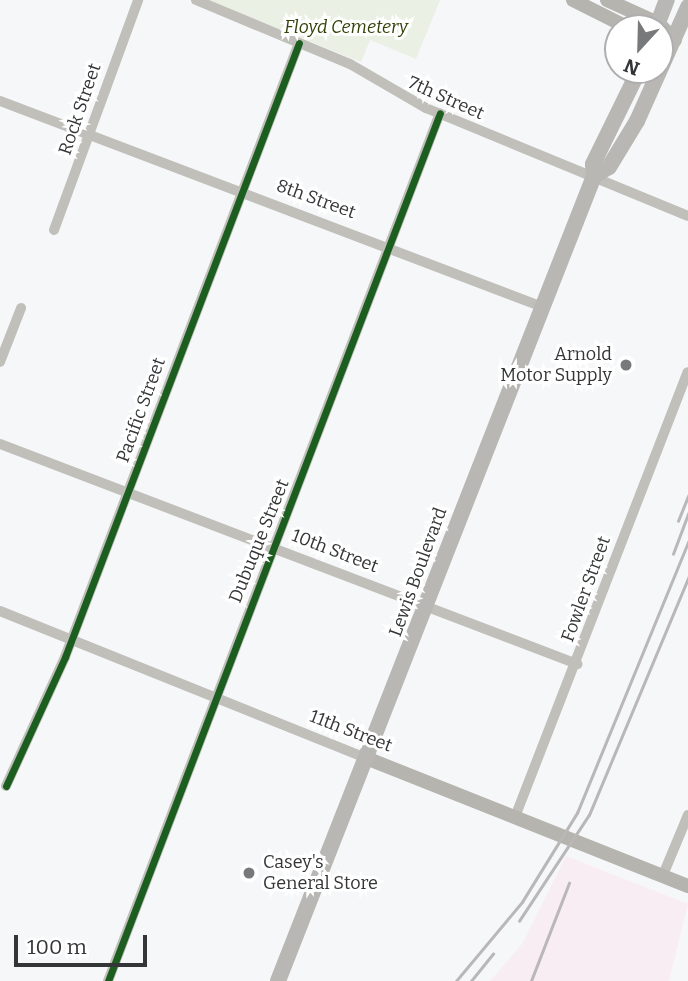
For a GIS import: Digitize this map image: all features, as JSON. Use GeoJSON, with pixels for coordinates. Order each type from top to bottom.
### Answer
{"type":"FeatureCollection","features":[{"type":"Feature","properties":{"kind":"main road"},"geometry":{"type":"LineString","coordinates":[[573,0],[604,16]]}},
{"type":"Feature","properties":{"kind":"main road"},"geometry":{"type":"LineString","coordinates":[[607,0],[631,14]]}},
{"type":"Feature","properties":{"kind":"main road","name":"Lewis Boulevard"},"geometry":{"type":"LineString","coordinates":[[674,26],[688,7]]}},
{"type":"Feature","properties":{"kind":"main road","name":"Lewis Boulevard"},"geometry":{"type":"LineString","coordinates":[[278,981],[426,606],[540,306],[594,176],[593,164],[632,84]]}},
{"type":"Feature","properties":{"kind":"main road","name":"Lewis Boulevard"},"geometry":{"type":"LineString","coordinates":[[594,176],[608,167],[637,121],[650,84]]}},
{"type":"Feature","properties":{"kind":"main road","name":"11th Street"},"geometry":{"type":"LineString","coordinates":[[366,758],[688,886]]}},
{"type":"Feature","properties":{"kind":"street","name":"Rock Street"},"geometry":{"type":"LineString","coordinates":[[54,230],[138,0]]}},
{"type":"Feature","properties":{"kind":"street","name":"7th Street"},"geometry":{"type":"LineString","coordinates":[[197,0],[299,43],[439,113],[688,216]]}},
{"type":"Feature","properties":{"kind":"street","name":"Pacific Street"},"geometry":{"type":"LineString","coordinates":[[6,786],[71,638],[240,190],[299,43]]}},
{"type":"Feature","properties":{"kind":"street","name":"8th Street"},"geometry":{"type":"LineString","coordinates":[[0,101],[391,246],[540,306]]}},
{"type":"Feature","properties":{"kind":"street","name":"Dubuque Street"},"geometry":{"type":"LineString","coordinates":[[108,981],[272,546],[391,246],[439,113]]}},
{"type":"Feature","properties":{"kind":"street"},"geometry":{"type":"LineString","coordinates":[[0,362],[21,308]]}},
{"type":"Feature","properties":{"kind":"street","name":"Fowler Street"},"geometry":{"type":"LineString","coordinates":[[515,817],[577,664],[688,372]]}},
{"type":"Feature","properties":{"kind":"street","name":"10th Street"},"geometry":{"type":"LineString","coordinates":[[0,444],[577,664]]}},
{"type":"Feature","properties":{"kind":"street","name":"11th Street"},"geometry":{"type":"LineString","coordinates":[[0,611],[366,758]]}},
{"type":"Feature","properties":{"kind":"street"},"geometry":{"type":"LineString","coordinates":[[663,875],[688,815]]}},
{"type":"Feature","properties":{"kind":"shaded area"},"geometry":{"type":"Polygon","coordinates":[[[566,856],[688,904],[669,981],[490,981],[522,944],[566,856]]]}},
{"type":"Feature","properties":{"kind":"green space","name":"Floyd Cemetery"},"geometry":{"type":"Polygon","coordinates":[[[207,0],[440,0],[416,59],[370,40],[361,62],[207,0]]]}},
{"type":"Feature","properties":{"kind":"railway"},"geometry":{"type":"LineString","coordinates":[[678,521],[688,496]]}},
{"type":"Feature","properties":{"kind":"railway"},"geometry":{"type":"LineString","coordinates":[[673,554],[688,514]]}},
{"type":"Feature","properties":{"kind":"railway"},"geometry":{"type":"LineString","coordinates":[[456,981],[522,902],[577,813],[688,542]]}},
{"type":"Feature","properties":{"kind":"railway"},"geometry":{"type":"LineString","coordinates":[[519,921],[589,815],[688,578]]}},
{"type":"Feature","properties":{"kind":"railway"},"geometry":{"type":"LineString","coordinates":[[531,981],[569,883]]}},
{"type":"Feature","properties":{"kind":"railway"},"geometry":{"type":"LineString","coordinates":[[471,981],[493,954]]}},
{"type":"Feature","properties":{"kind":"cycle path"},"geometry":{"type":"LineString","coordinates":[[6,786],[65,657],[299,43]]}},
{"type":"Feature","properties":{"kind":"cycle path"},"geometry":{"type":"LineString","coordinates":[[108,981],[440,113]]}},
{"type":"Feature","properties":{"kind":"place","name":"Arnold Motor Supply"},"geometry":{"type":"Point","coordinates":[626,365]}},
{"type":"Feature","properties":{"kind":"place","name":"Casey's General Store"},"geometry":{"type":"Point","coordinates":[249,873]}}]}
